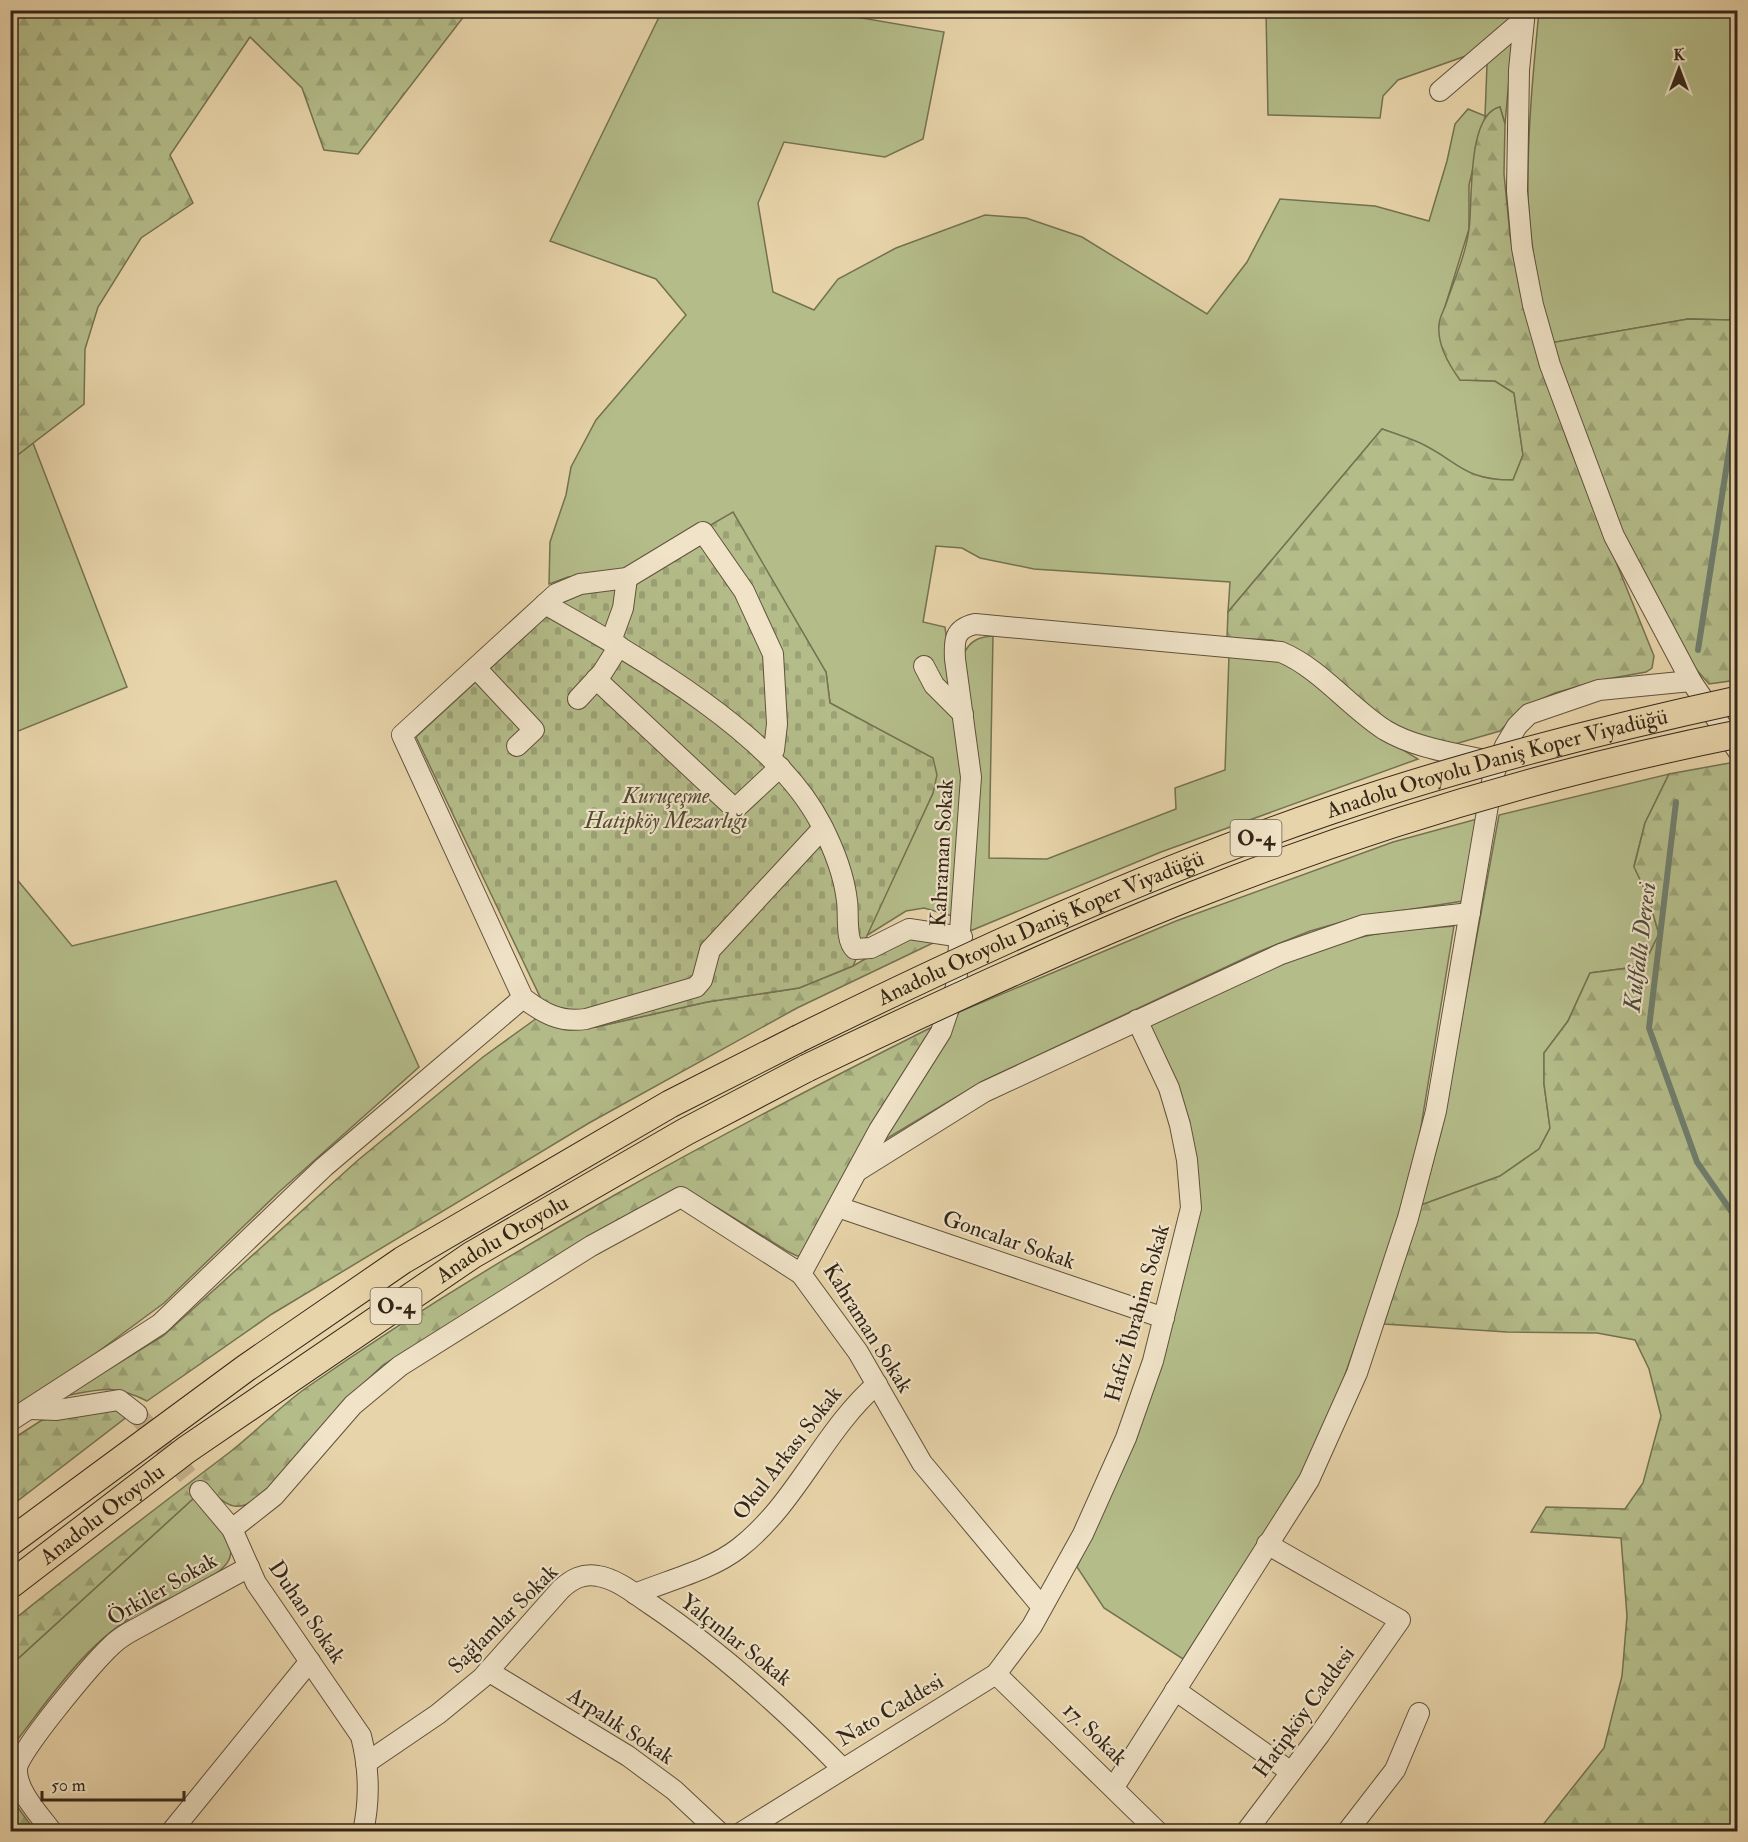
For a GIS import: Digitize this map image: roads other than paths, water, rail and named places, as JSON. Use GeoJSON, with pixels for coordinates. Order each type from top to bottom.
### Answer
{"type":"FeatureCollection","features":[{"type":"Feature","properties":{"kind":"highway","name":"Anadolu Otoyolu Daniş Koper Viyadüğü"},"geometry":{"type":"LineString","coordinates":[[798,1039],[1001,943],[1184,866],[1329,811],[1515,754],[1640,721],[1737,700]]}},
{"type":"Feature","properties":{"kind":"highway","name":"Anadolu Otoyolu Daniş Koper Viyadüğü"},"geometry":{"type":"LineString","coordinates":[[807,1068],[929,1009],[1183,900],[1330,845],[1524,785],[1648,752],[1737,734]]}},
{"type":"Feature","properties":{"kind":"highway","name":"Anadolu Otoyolu"},"geometry":{"type":"LineString","coordinates":[[10,1542],[246,1368],[403,1260],[670,1104],[798,1039]]}},
{"type":"Feature","properties":{"kind":"highway","name":"Anadolu Otoyolu"},"geometry":{"type":"LineString","coordinates":[[10,1585],[186,1450],[472,1255],[685,1132],[807,1068]]}},
{"type":"Feature","properties":{"kind":"street"},"geometry":{"type":"LineString","coordinates":[[1440,91],[1524,15]]}},
{"type":"Feature","properties":{"kind":"street"},"geometry":{"type":"LineString","coordinates":[[1524,15],[1519,70],[1517,191],[1522,248],[1533,305],[1550,365],[1614,536],[1691,681],[1737,751]]}},
{"type":"Feature","properties":{"kind":"street"},"geometry":{"type":"LineString","coordinates":[[596,679],[735,809],[775,762],[777,724],[773,654],[744,591],[703,532],[627,578],[566,588],[545,604],[402,735],[523,998],[553,1017],[577,1020],[696,987],[702,980],[710,950],[823,828]]}},
{"type":"Feature","properties":{"kind":"street"},"geometry":{"type":"LineString","coordinates":[[578,699],[596,679],[615,644],[627,578]]}},
{"type":"Feature","properties":{"kind":"street"},"geometry":{"type":"LineString","coordinates":[[545,604],[615,644],[670,680],[775,762],[801,794],[823,828],[840,870],[847,898],[850,938],[855,949],[871,948],[909,929],[962,938]]}},
{"type":"Feature","properties":{"kind":"street","name":"Kahraman Sokak"},"geometry":{"type":"LineString","coordinates":[[1042,1607],[922,1463],[858,1352],[801,1274],[879,1130],[940,1032],[956,987],[962,938],[971,788],[954,641],[957,633],[964,627],[975,624],[1269,650],[1292,657],[1309,668],[1387,731],[1430,747],[1498,763]]}},
{"type":"Feature","properties":{"kind":"street"},"geometry":{"type":"LineString","coordinates":[[924,666],[934,685],[963,714]]}},
{"type":"Feature","properties":{"kind":"street"},"geometry":{"type":"LineString","coordinates":[[476,668],[534,730],[518,746]]}},
{"type":"Feature","properties":{"kind":"street"},"geometry":{"type":"LineString","coordinates":[[1114,1787],[1309,1480],[1357,1373],[1384,1294],[1424,1162],[1436,1111],[1493,776],[1517,726],[1529,714],[1599,690],[1691,681]]}},
{"type":"Feature","properties":{"kind":"street"},"geometry":{"type":"LineString","coordinates":[[857,1171],[984,1092],[1281,954],[1329,936],[1383,922],[1470,913]]}},
{"type":"Feature","properties":{"kind":"street"},"geometry":{"type":"LineString","coordinates":[[10,1421],[160,1324],[324,1167],[523,998]]}},
{"type":"Feature","properties":{"kind":"street","name":"Hafız İbrahim Sokak"},"geometry":{"type":"LineString","coordinates":[[1042,1607],[1083,1534],[1126,1438],[1154,1361],[1191,1208],[1188,1160],[1169,1088],[1137,1020]]}},
{"type":"Feature","properties":{"kind":"street"},"geometry":{"type":"LineString","coordinates":[[232,1529],[274,1497],[353,1405],[400,1366],[591,1246],[681,1197],[801,1274]]}},
{"type":"Feature","properties":{"kind":"street","name":"Goncalar Sokak"},"geometry":{"type":"LineString","coordinates":[[838,1207],[1164,1318]]}},
{"type":"Feature","properties":{"kind":"street","name":"Okul Arkası Sokak"},"geometry":{"type":"LineString","coordinates":[[635,1594],[720,1560],[745,1543],[772,1516],[858,1400],[877,1384]]}},
{"type":"Feature","properties":{"kind":"street"},"geometry":{"type":"LineString","coordinates":[[31,1408],[57,1410],[119,1400],[138,1414]]}},
{"type":"Feature","properties":{"kind":"street","name":"Duhan Sokak"},"geometry":{"type":"LineString","coordinates":[[201,1491],[232,1529],[256,1584],[361,1736],[366,1763]]}},
{"type":"Feature","properties":{"kind":"street"},"geometry":{"type":"LineString","coordinates":[[10,1599],[63,1544]]}},
{"type":"Feature","properties":{"kind":"street","name":"Hatipköy Caddesi"},"geometry":{"type":"LineString","coordinates":[[1246,1832],[1400,1620],[1267,1544]]}},
{"type":"Feature","properties":{"kind":"street","name":"Örkiler Sokak"},"geometry":{"type":"LineString","coordinates":[[52,1832],[27,1797],[18,1776],[18,1761],[32,1741],[93,1664],[112,1644],[249,1567]]}},
{"type":"Feature","properties":{"kind":"street","name":"Yalçınlar Sokak"},"geometry":{"type":"LineString","coordinates":[[584,1575],[600,1576],[635,1594],[674,1620],[782,1707],[842,1767]]}},
{"type":"Feature","properties":{"kind":"street","name":"Sağlamlar Sokak"},"geometry":{"type":"LineString","coordinates":[[366,1763],[438,1714],[488,1671],[561,1589],[584,1575]]}},
{"type":"Feature","properties":{"kind":"street","name":"Nato Caddesi"},"geometry":{"type":"LineString","coordinates":[[742,1832],[842,1767],[996,1674],[1024,1639],[1042,1607]]}},
{"type":"Feature","properties":{"kind":"street"},"geometry":{"type":"LineString","coordinates":[[171,1832],[310,1661]]}},
{"type":"Feature","properties":{"kind":"street","name":"Arpalık Sokak"},"geometry":{"type":"LineString","coordinates":[[488,1671],[628,1756],[674,1790],[719,1832]]}},
{"type":"Feature","properties":{"kind":"street","name":"17. Sokak"},"geometry":{"type":"LineString","coordinates":[[996,1674],[1158,1832]]}},
{"type":"Feature","properties":{"kind":"street"},"geometry":{"type":"LineString","coordinates":[[1175,1690],[1291,1772]]}},
{"type":"Feature","properties":{"kind":"street"},"geometry":{"type":"LineString","coordinates":[[1347,1832],[1395,1770],[1419,1713]]}},
{"type":"Feature","properties":{"kind":"street"},"geometry":{"type":"LineString","coordinates":[[363,1832],[368,1786],[366,1763]]}},
{"type":"Feature","properties":{"kind":"waterway","name":"Kulfallı Deresi"},"geometry":{"type":"LineString","coordinates":[[1698,650],[1738,393]]}},
{"type":"Feature","properties":{"kind":"waterway","name":"Kulfallı Deresi"},"geometry":{"type":"LineString","coordinates":[[1676,802],[1649,1028],[1697,1162],[1738,1221]]}},
{"type":"Feature","properties":{"kind":"tunnel"},"geometry":{"type":"LineString","coordinates":[[137,1414],[200,1491]]}},
{"type":"Feature","properties":{"kind":"park label","name":"Kuruçeşme Hatipköy Mezarlığı"},"geometry":{"type":"Point","coordinates":[666,808]}}]}
